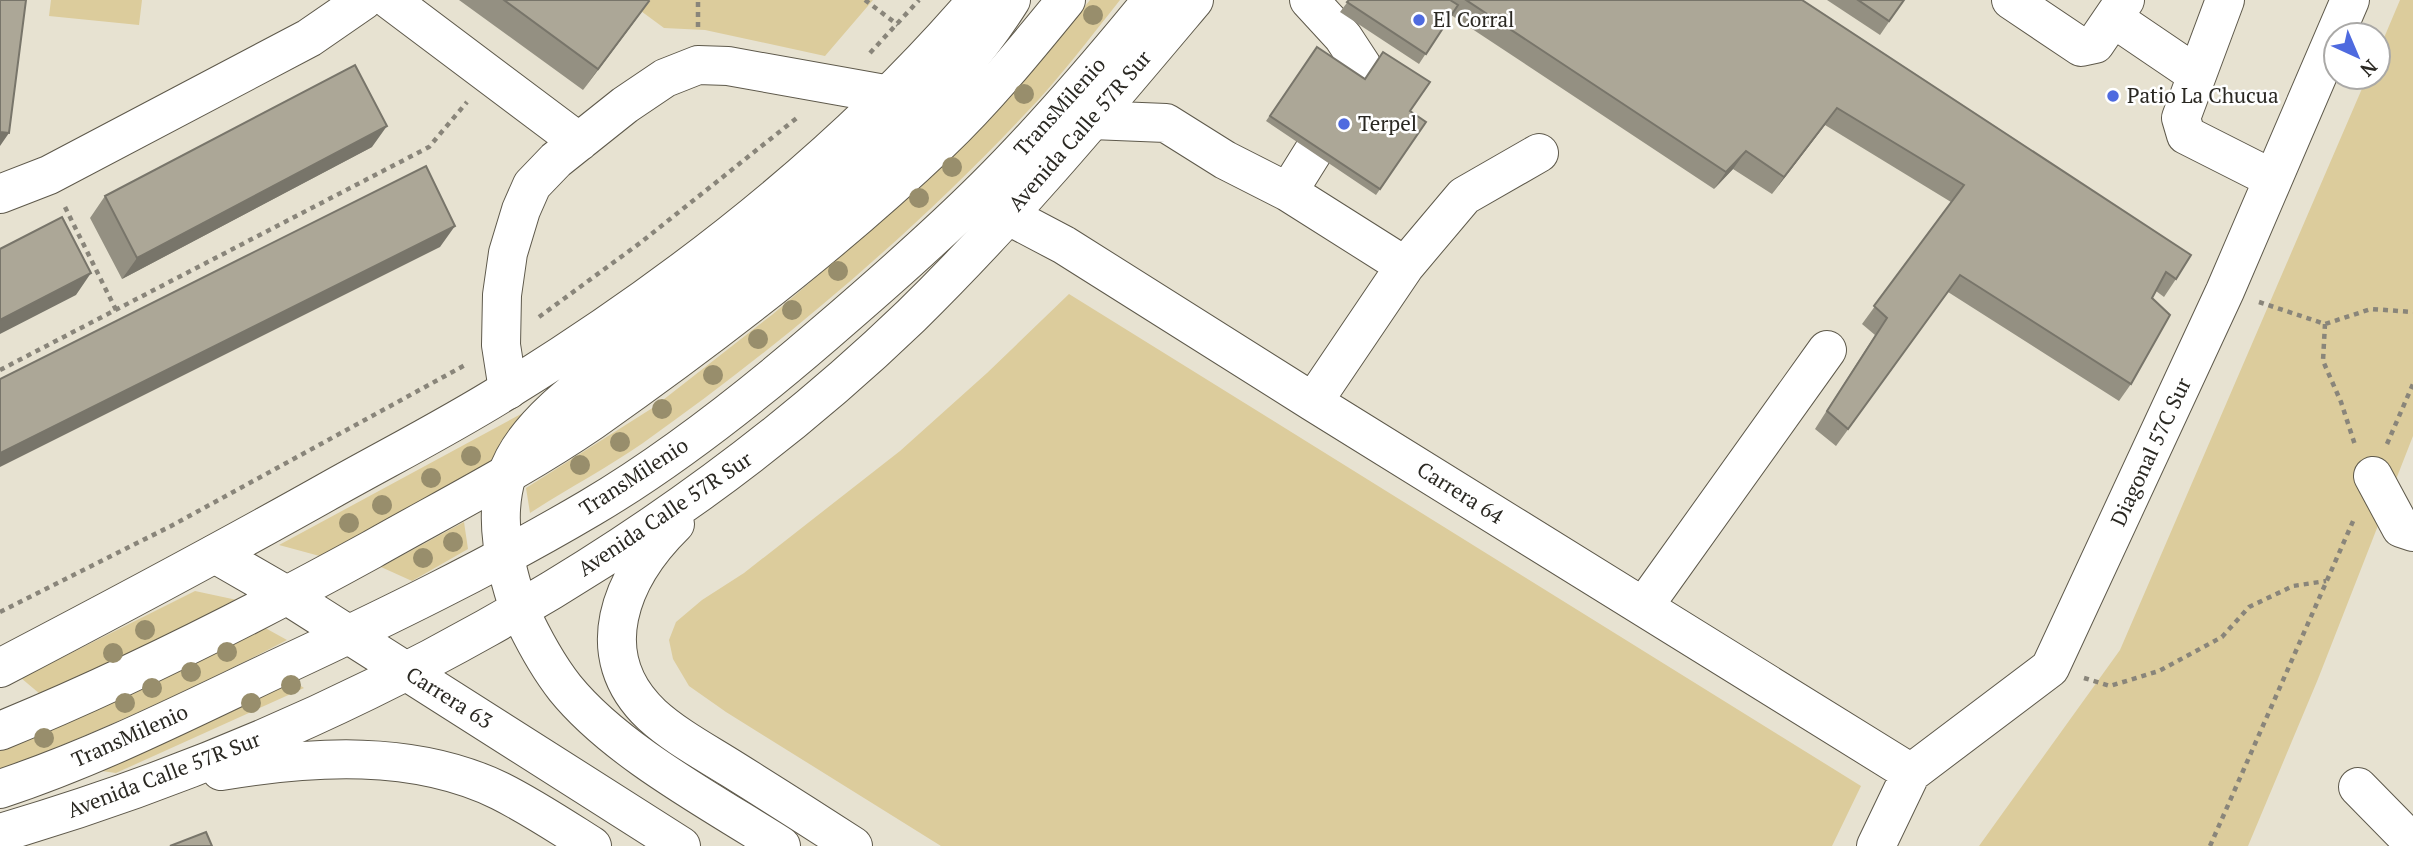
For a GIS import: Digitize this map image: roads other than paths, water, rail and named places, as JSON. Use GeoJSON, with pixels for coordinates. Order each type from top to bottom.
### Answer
{"type":"FeatureCollection","features":[{"type":"Feature","properties":{"kind":"main road"},"geometry":{"type":"LineString","coordinates":[[0,194],[49,175],[309,38],[363,0]]}},
{"type":"Feature","properties":{"kind":"main road"},"geometry":{"type":"LineString","coordinates":[[390,0],[579,142]]}},
{"type":"Feature","properties":{"kind":"main road"},"geometry":{"type":"LineString","coordinates":[[0,668],[215,554],[508,390],[646,297],[725,238],[806,172],[890,95],[977,0]]}},
{"type":"Feature","properties":{"kind":"main road"},"geometry":{"type":"LineString","coordinates":[[781,846],[659,768],[616,737],[565,688],[545,659],[519,609],[503,556],[502,498],[507,474],[531,433],[551,412],[794,224],[886,144],[968,61],[1011,0]]}},
{"type":"Feature","properties":{"kind":"main road"},"geometry":{"type":"LineString","coordinates":[[0,731],[288,596],[507,474],[591,421],[675,362],[811,255],[878,198],[941,141],[999,80],[1066,0]]}},
{"type":"Feature","properties":{"kind":"main road","name":"TransMilenio"},"geometry":{"type":"LineString","coordinates":[[0,789],[173,718],[350,635],[593,507],[681,447],[773,378],[926,245],[987,186],[1092,74],[1152,0]]}},
{"type":"Feature","properties":{"kind":"main road","name":"Avenida Calle 57R Sur"},"geometry":{"type":"LineString","coordinates":[[0,833],[153,782],[259,739],[407,671],[519,609],[640,534],[723,477],[770,440],[911,316],[1007,215],[1194,0]]}},
{"type":"Feature","properties":{"kind":"main road"},"geometry":{"type":"LineString","coordinates":[[1309,0],[1342,37],[1362,66],[1361,84]]}},
{"type":"Feature","properties":{"kind":"main road"},"geometry":{"type":"LineString","coordinates":[[2011,0],[2081,47],[2095,44],[2119,9],[2197,75]]}},
{"type":"Feature","properties":{"kind":"main road"},"geometry":{"type":"LineString","coordinates":[[2225,0],[2181,118],[2186,135],[2273,179]]}},
{"type":"Feature","properties":{"kind":"main road","name":"Diagonal 57C Sur"},"geometry":{"type":"LineString","coordinates":[[1876,846],[1911,773],[2050,668],[2225,291],[2350,0]]}},
{"type":"Feature","properties":{"kind":"main road"},"geometry":{"type":"LineString","coordinates":[[508,390],[501,345],[502,295],[508,253],[521,210],[532,185],[556,160],[625,105],[665,78],[698,65],[728,66],[890,95]]}},
{"type":"Feature","properties":{"kind":"main road"},"geometry":{"type":"LineString","coordinates":[[1092,120],[1166,123],[1225,160],[1288,192],[1405,266]]}},
{"type":"Feature","properties":{"kind":"main road"},"geometry":{"type":"LineString","coordinates":[[1288,192],[1313,152]]}},
{"type":"Feature","properties":{"kind":"main road"},"geometry":{"type":"LineString","coordinates":[[1313,402],[1405,266],[1464,196],[1539,153]]}},
{"type":"Feature","properties":{"kind":"main road","name":"Carrera 64"},"geometry":{"type":"LineString","coordinates":[[1007,215],[1064,245],[1911,773]]}},
{"type":"Feature","properties":{"kind":"main road"},"geometry":{"type":"LineString","coordinates":[[1644,606],[1827,350]]}},
{"type":"Feature","properties":{"kind":"main road"},"geometry":{"type":"LineString","coordinates":[[2373,476],[2401,528],[2413,532]]}},
{"type":"Feature","properties":{"kind":"main road"},"geometry":{"type":"LineString","coordinates":[[723,477],[670,529],[648,555],[630,584],[618,615],[616,642],[619,667],[631,691],[652,715],[681,737],[853,846]]}},
{"type":"Feature","properties":{"kind":"main road","name":"Carrera 63"},"geometry":{"type":"LineString","coordinates":[[215,554],[288,596],[681,846]]}},
{"type":"Feature","properties":{"kind":"main road"},"geometry":{"type":"LineString","coordinates":[[153,782],[275,762],[333,759],[421,765],[462,776],[498,790],[592,846]]}},
{"type":"Feature","properties":{"kind":"main road"},"geometry":{"type":"LineString","coordinates":[[2358,787],[2413,843]]}},
{"type":"Feature","properties":{"kind":"place","name":"El Corral"},"geometry":{"type":"Point","coordinates":[1419,20]}},
{"type":"Feature","properties":{"kind":"place","name":"Patio La Chucua"},"geometry":{"type":"Point","coordinates":[2113,96]}},
{"type":"Feature","properties":{"kind":"place","name":"Terpel"},"geometry":{"type":"Point","coordinates":[1344,124]}}]}
